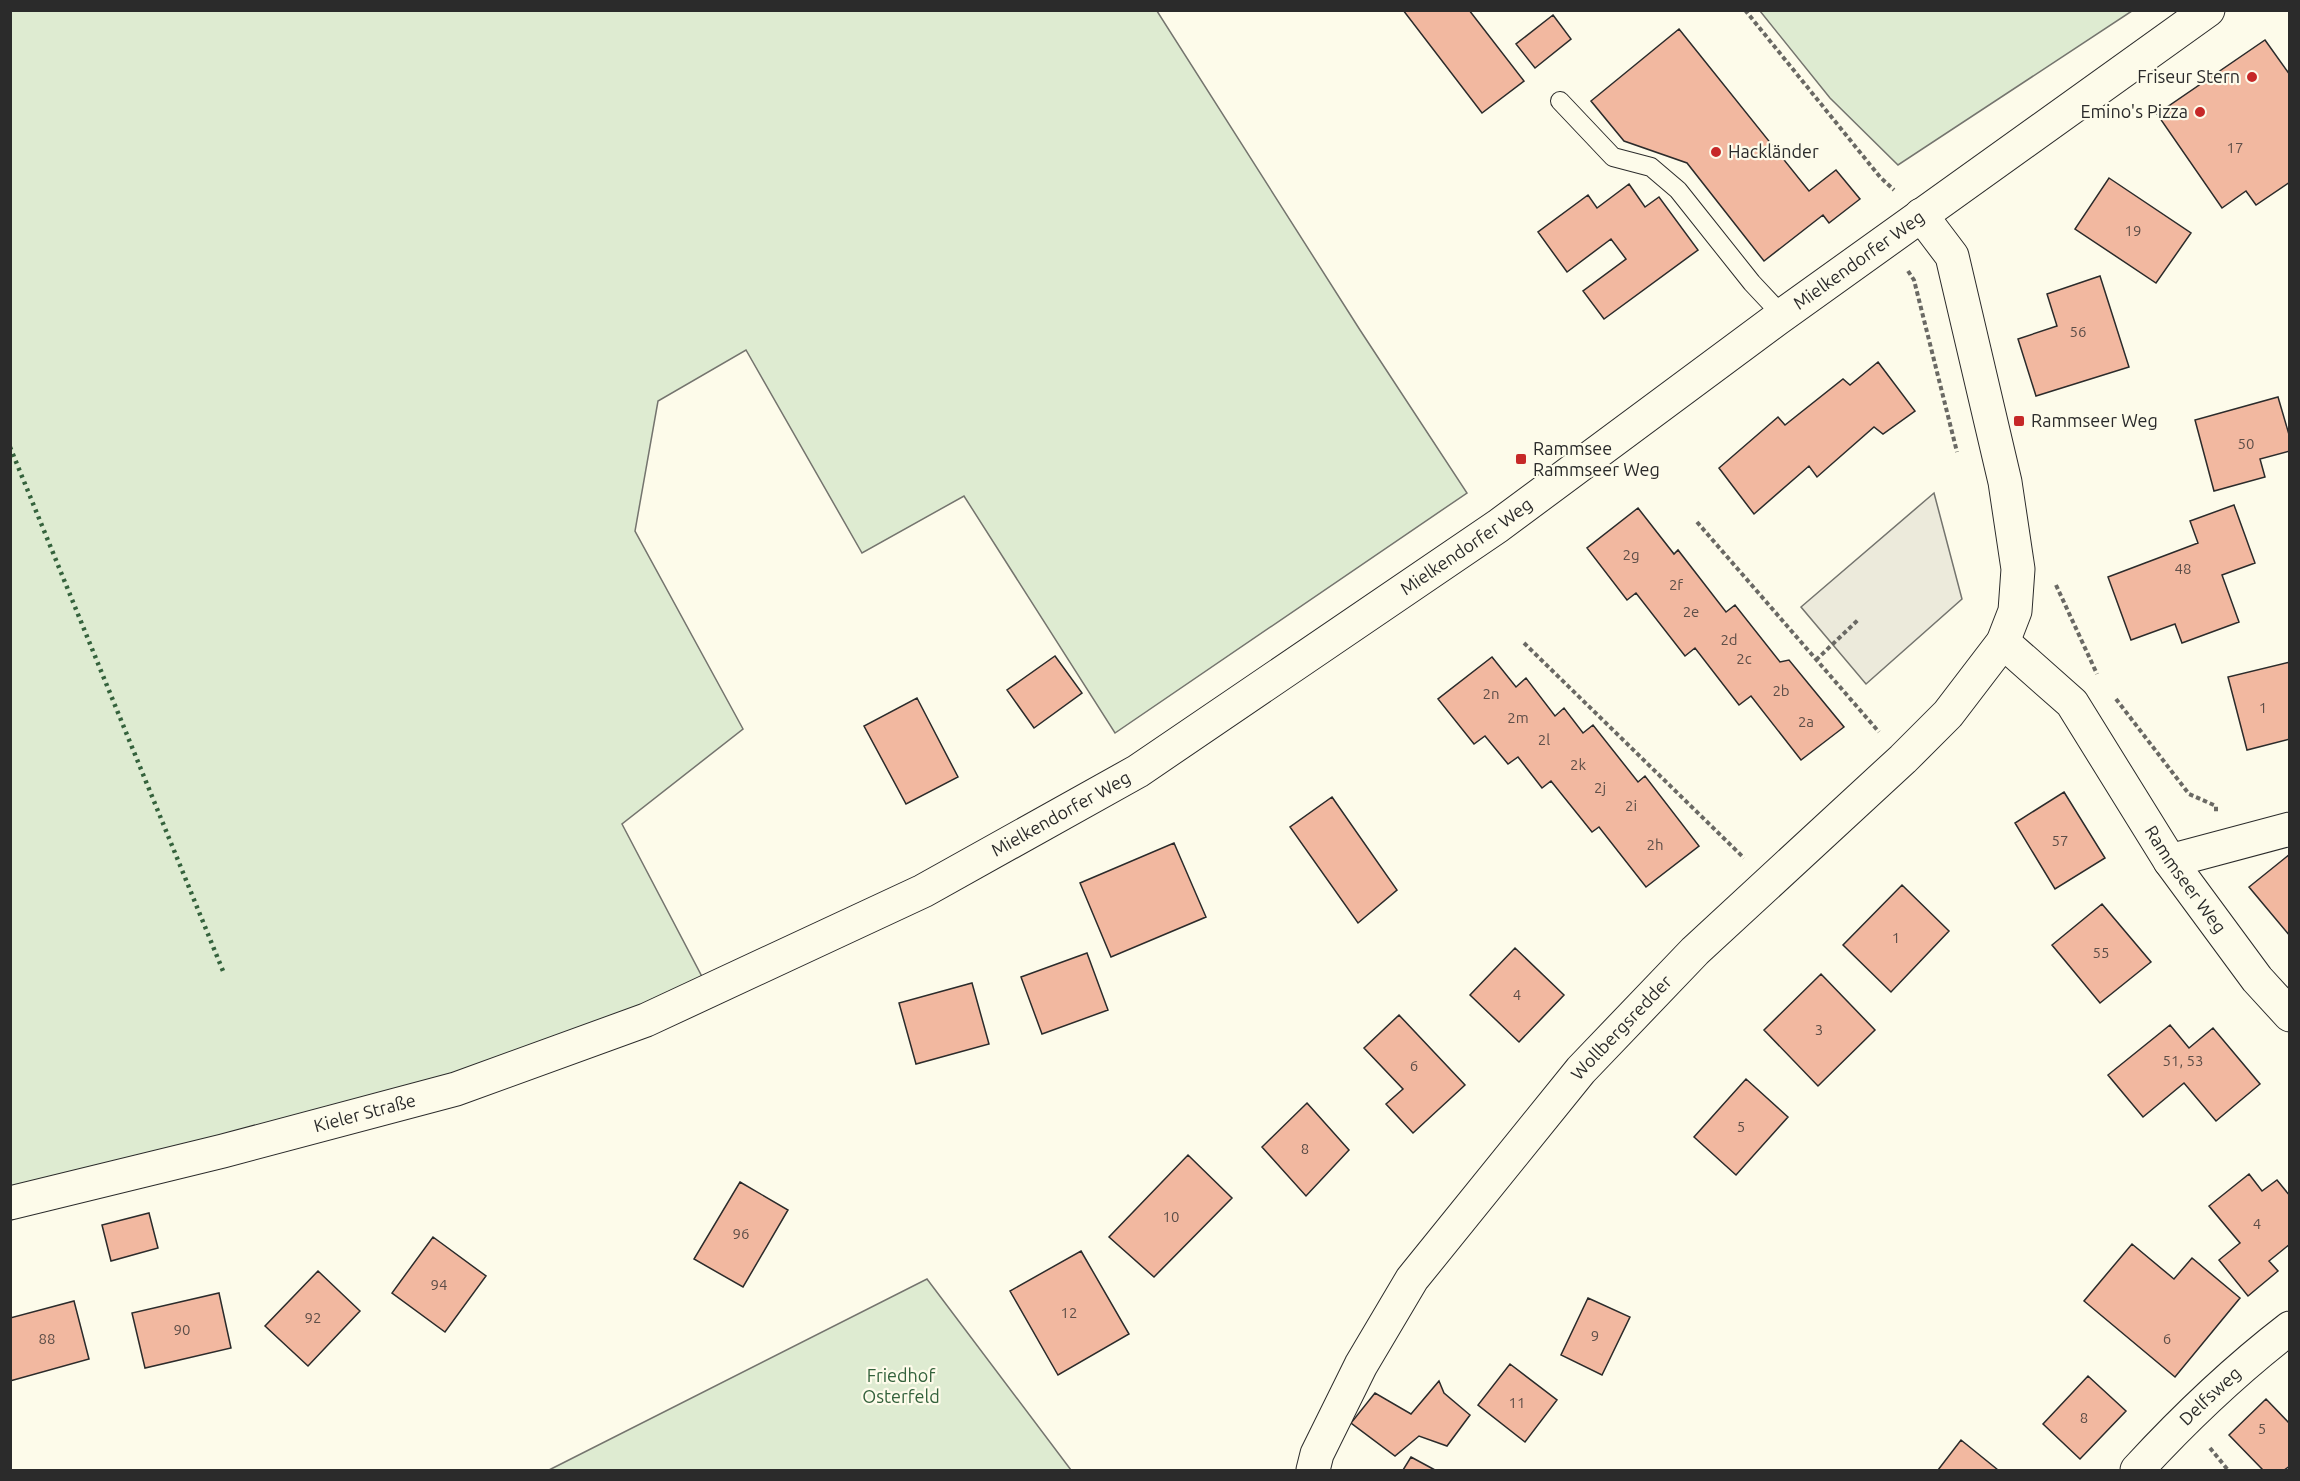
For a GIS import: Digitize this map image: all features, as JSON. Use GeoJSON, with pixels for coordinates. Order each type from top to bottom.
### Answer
{"type":"FeatureCollection","features":[{"type":"Feature","properties":{"kind":"street","name":"Mielkendorfer Weg"},"geometry":{"type":"LineString","coordinates":[[709,990],[922,891],[1138,771],[1498,526],[1782,315],[2208,10]]}},
{"type":"Feature","properties":{"kind":"street"},"geometry":{"type":"LineString","coordinates":[[1921,215],[1952,256],[2005,482],[2018,569],[2015,610],[2003,642]]}},
{"type":"Feature","properties":{"kind":"street","name":"Wollbergsredder"},"geometry":{"type":"LineString","coordinates":[[1313,1470],[1317,1454],[1361,1365],[1412,1278],[1581,1070],[1695,951],[1903,759],[1947,714],[2003,642]]}},
{"type":"Feature","properties":{"kind":"street","name":"Rammseer Weg"},"geometry":{"type":"LineString","coordinates":[[2003,642],[2072,703],[2170,861],[2257,979],[2289,1015]]}},
{"type":"Feature","properties":{"kind":"street"},"geometry":{"type":"LineString","coordinates":[[2170,861],[2289,829]]}},
{"type":"Feature","properties":{"kind":"street","name":"Kieler Straße"},"geometry":{"type":"LineString","coordinates":[[10,1203],[223,1151],[456,1089],[646,1020],[709,990]]}},
{"type":"Feature","properties":{"kind":"street","name":"Delfsweg"},"geometry":{"type":"LineString","coordinates":[[2137,1470],[2186,1418],[2289,1328]]}},
{"type":"Feature","properties":{"kind":"lane"},"geometry":{"type":"LineString","coordinates":[[1560,102],[1613,157],[1651,167],[1678,190],[1752,283],[1782,315]]}},
{"type":"Feature","properties":{"kind":"path"},"geometry":{"type":"LineString","coordinates":[[1744,10],[1880,177],[1921,215]]}},
{"type":"Feature","properties":{"kind":"path"},"geometry":{"type":"LineString","coordinates":[[1904,265],[1914,280],[1957,453]]}},
{"type":"Feature","properties":{"kind":"path"},"geometry":{"type":"LineString","coordinates":[[1697,522],[1903,759]]}},
{"type":"Feature","properties":{"kind":"path"},"geometry":{"type":"LineString","coordinates":[[2052,576],[2098,675]]}},
{"type":"Feature","properties":{"kind":"path"},"geometry":{"type":"LineString","coordinates":[[1816,660],[1859,619]]}},
{"type":"Feature","properties":{"kind":"path"},"geometry":{"type":"LineString","coordinates":[[1524,643],[1768,882]]}},
{"type":"Feature","properties":{"kind":"path"},"geometry":{"type":"LineString","coordinates":[[2112,693],[2189,794],[2216,806],[2216,849]]}},
{"type":"Feature","properties":{"kind":"green space"},"geometry":{"type":"Polygon","coordinates":[[[10,11],[1157,11],[1360,330],[1467,493],[1115,733],[964,496],[862,553],[746,350],[658,401],[635,531],[743,729],[622,824],[709,990],[646,1020],[11,1203],[10,11]]]}},
{"type":"Feature","properties":{"kind":"green space"},"geometry":{"type":"Polygon","coordinates":[[[1760,11],[2132,11],[1898,165],[1830,98],[1760,11]]]}},
{"type":"Feature","properties":{"kind":"green space","name":"Friedhof Osterfeld"},"geometry":{"type":"Polygon","coordinates":[[[927,1279],[1071,1470],[549,1470],[927,1279]]]}},
{"type":"Feature","properties":{"kind":"shaded area"},"geometry":{"type":"Polygon","coordinates":[[[1934,493],[1962,599],[1866,684],[1801,607],[1934,493]]]}},
{"type":"Feature","properties":{"kind":"building"},"geometry":{"type":"Polygon","coordinates":[[[1403,10],[1469,10],[1524,81],[1482,113],[1403,10]]]}},
{"type":"Feature","properties":{"kind":"building"},"geometry":{"type":"Polygon","coordinates":[[[1553,15],[1571,39],[1535,68],[1516,44],[1553,15]]]}},
{"type":"Feature","properties":{"kind":"building","name":"Hackländer"},"geometry":{"type":"Polygon","coordinates":[[[1679,29],[1809,191],[1836,170],[1860,199],[1829,223],[1823,215],[1764,261],[1687,163],[1624,141],[1591,101],[1679,29]]]}},
{"type":"Feature","properties":{"kind":"building"},"geometry":{"type":"Polygon","coordinates":[[[2265,40],[2290,75],[2290,182],[2256,205],[2246,191],[2222,208],[2157,114],[2265,40]]]}},
{"type":"Feature","properties":{"kind":"building"},"geometry":{"type":"Polygon","coordinates":[[[2109,178],[2191,233],[2156,283],[2075,229],[2109,178]]]}},
{"type":"Feature","properties":{"kind":"building"},"geometry":{"type":"Polygon","coordinates":[[[1629,184],[1645,207],[1659,197],[1698,250],[1604,319],[1583,291],[1626,259],[1611,239],[1567,272],[1538,232],[1588,195],[1597,208],[1629,184]]]}},
{"type":"Feature","properties":{"kind":"building"},"geometry":{"type":"Polygon","coordinates":[[[2100,276],[2129,367],[2036,396],[2018,339],[2057,326],[2047,294],[2100,276]]]}},
{"type":"Feature","properties":{"kind":"building"},"geometry":{"type":"Polygon","coordinates":[[[1878,362],[1915,411],[1883,434],[1874,427],[1817,477],[1809,466],[1754,514],[1719,468],[1778,417],[1785,425],[1843,379],[1850,385],[1878,362]]]}},
{"type":"Feature","properties":{"kind":"building"},"geometry":{"type":"Polygon","coordinates":[[[2278,397],[2290,438],[2290,451],[2260,459],[2265,477],[2214,491],[2195,420],[2278,397]]]}},
{"type":"Feature","properties":{"kind":"building"},"geometry":{"type":"Polygon","coordinates":[[[2234,505],[2255,563],[2222,575],[2239,622],[2182,643],[2175,624],[2131,640],[2108,577],[2198,543],[2190,521],[2234,505]]]}},
{"type":"Feature","properties":{"kind":"building"},"geometry":{"type":"Polygon","coordinates":[[[1638,508],[1674,554],[1678,550],[1726,612],[1735,605],[1780,662],[1789,660],[1844,727],[1801,760],[1751,696],[1739,705],[1695,648],[1685,656],[1636,593],[1627,600],[1587,548],[1638,508]]]}},
{"type":"Feature","properties":{"kind":"building"},"geometry":{"type":"Polygon","coordinates":[[[1055,656],[1082,693],[1034,728],[1007,690],[1055,656]]]}},
{"type":"Feature","properties":{"kind":"building"},"geometry":{"type":"Polygon","coordinates":[[[1492,657],[1516,687],[1526,678],[1555,716],[1564,708],[1583,733],[1593,725],[1638,782],[1645,776],[1699,846],[1646,887],[1599,827],[1592,832],[1551,781],[1542,788],[1518,757],[1508,764],[1485,736],[1474,744],[1438,699],[1492,657]]]}},
{"type":"Feature","properties":{"kind":"building"},"geometry":{"type":"Polygon","coordinates":[[[2290,662],[2290,739],[2247,750],[2228,677],[2290,662]]]}},
{"type":"Feature","properties":{"kind":"building"},"geometry":{"type":"Polygon","coordinates":[[[917,698],[958,777],[906,804],[864,726],[917,698]]]}},
{"type":"Feature","properties":{"kind":"building"},"geometry":{"type":"Polygon","coordinates":[[[2064,792],[2105,858],[2055,889],[2015,823],[2064,792]]]}},
{"type":"Feature","properties":{"kind":"building"},"geometry":{"type":"Polygon","coordinates":[[[1332,797],[1397,890],[1358,923],[1290,827],[1332,797]]]}},
{"type":"Feature","properties":{"kind":"building"},"geometry":{"type":"Polygon","coordinates":[[[1174,843],[1206,917],[1111,957],[1080,883],[1174,843]]]}},
{"type":"Feature","properties":{"kind":"building"},"geometry":{"type":"Polygon","coordinates":[[[2290,854],[2290,936],[2249,887],[2290,854]]]}},
{"type":"Feature","properties":{"kind":"building"},"geometry":{"type":"Polygon","coordinates":[[[1902,885],[1949,931],[1891,992],[1843,945],[1902,885]]]}},
{"type":"Feature","properties":{"kind":"building"},"geometry":{"type":"Polygon","coordinates":[[[2102,904],[2151,962],[2100,1003],[2052,945],[2102,904]]]}},
{"type":"Feature","properties":{"kind":"building"},"geometry":{"type":"Polygon","coordinates":[[[1515,948],[1564,995],[1519,1042],[1470,995],[1515,948]]]}},
{"type":"Feature","properties":{"kind":"building"},"geometry":{"type":"Polygon","coordinates":[[[1087,953],[1108,1010],[1042,1034],[1021,977],[1087,953]]]}},
{"type":"Feature","properties":{"kind":"building"},"geometry":{"type":"Polygon","coordinates":[[[1821,974],[1875,1030],[1818,1086],[1764,1030],[1821,974]]]}},
{"type":"Feature","properties":{"kind":"building"},"geometry":{"type":"Polygon","coordinates":[[[972,983],[989,1044],[916,1064],[899,1003],[972,983]]]}},
{"type":"Feature","properties":{"kind":"building"},"geometry":{"type":"Polygon","coordinates":[[[1399,1015],[1465,1085],[1413,1133],[1386,1104],[1403,1089],[1364,1048],[1399,1015]]]}},
{"type":"Feature","properties":{"kind":"building"},"geometry":{"type":"Polygon","coordinates":[[[2170,1025],[2189,1048],[2213,1028],[2260,1084],[2216,1121],[2184,1083],[2143,1117],[2108,1075],[2170,1025]]]}},
{"type":"Feature","properties":{"kind":"building"},"geometry":{"type":"Polygon","coordinates":[[[1746,1079],[1788,1117],[1736,1175],[1694,1137],[1746,1079]]]}},
{"type":"Feature","properties":{"kind":"building"},"geometry":{"type":"Polygon","coordinates":[[[1307,1103],[1349,1150],[1306,1196],[1262,1147],[1307,1103]]]}},
{"type":"Feature","properties":{"kind":"building"},"geometry":{"type":"Polygon","coordinates":[[[1188,1155],[1232,1198],[1154,1277],[1109,1237],[1188,1155]]]}},
{"type":"Feature","properties":{"kind":"building"},"geometry":{"type":"Polygon","coordinates":[[[2249,1174],[2262,1191],[2277,1180],[2290,1196],[2290,1244],[2269,1261],[2278,1271],[2248,1296],[2219,1260],[2240,1243],[2209,1206],[2249,1174]]]}},
{"type":"Feature","properties":{"kind":"building"},"geometry":{"type":"Polygon","coordinates":[[[740,1182],[788,1210],[743,1287],[694,1259],[740,1182]]]}},
{"type":"Feature","properties":{"kind":"building"},"geometry":{"type":"Polygon","coordinates":[[[149,1213],[158,1248],[111,1261],[102,1225],[149,1213]]]}},
{"type":"Feature","properties":{"kind":"building"},"geometry":{"type":"Polygon","coordinates":[[[433,1237],[486,1276],[445,1332],[392,1293],[433,1237]]]}},
{"type":"Feature","properties":{"kind":"building"},"geometry":{"type":"Polygon","coordinates":[[[2132,1244],[2174,1279],[2192,1258],[2240,1298],[2175,1377],[2084,1301],[2132,1244]]]}},
{"type":"Feature","properties":{"kind":"building"},"geometry":{"type":"Polygon","coordinates":[[[1081,1251],[1129,1334],[1058,1375],[1010,1291],[1081,1251]]]}},
{"type":"Feature","properties":{"kind":"building"},"geometry":{"type":"Polygon","coordinates":[[[318,1271],[360,1311],[308,1366],[265,1326],[318,1271]]]}},
{"type":"Feature","properties":{"kind":"building"},"geometry":{"type":"Polygon","coordinates":[[[219,1293],[231,1348],[145,1368],[132,1313],[219,1293]]]}},
{"type":"Feature","properties":{"kind":"building"},"geometry":{"type":"Polygon","coordinates":[[[1588,1298],[1630,1317],[1602,1375],[1561,1355],[1588,1298]]]}},
{"type":"Feature","properties":{"kind":"building"},"geometry":{"type":"Polygon","coordinates":[[[74,1301],[89,1359],[10,1381],[10,1318],[74,1301]]]}},
{"type":"Feature","properties":{"kind":"building"},"geometry":{"type":"Polygon","coordinates":[[[1510,1364],[1557,1400],[1525,1442],[1478,1405],[1510,1364]]]}},
{"type":"Feature","properties":{"kind":"building"},"geometry":{"type":"Polygon","coordinates":[[[2088,1376],[2126,1411],[2080,1459],[2043,1424],[2088,1376]]]}},
{"type":"Feature","properties":{"kind":"building"},"geometry":{"type":"Polygon","coordinates":[[[1439,1381],[1444,1393],[1470,1415],[1447,1446],[1419,1436],[1395,1456],[1351,1423],[1375,1393],[1411,1414],[1439,1381]]]}},
{"type":"Feature","properties":{"kind":"building"},"geometry":{"type":"Polygon","coordinates":[[[2266,1399],[2290,1424],[2290,1466],[2284,1470],[2263,1470],[2229,1435],[2266,1399]]]}},
{"type":"Feature","properties":{"kind":"building"},"geometry":{"type":"Polygon","coordinates":[[[1961,1440],[1998,1470],[1938,1470],[1961,1440]]]}},
{"type":"Feature","properties":{"kind":"building"},"geometry":{"type":"Polygon","coordinates":[[[1411,1457],[1435,1470],[1403,1470],[1411,1457]]]}},
{"type":"Feature","properties":{"kind":"hedge"},"geometry":{"type":"LineString","coordinates":[[10,447],[223,971]]}},
{"type":"Feature","properties":{"kind":"place","name":"Friseur Stern"},"geometry":{"type":"Point","coordinates":[2252,77]}},
{"type":"Feature","properties":{"kind":"place","name":"Emino's Pizza"},"geometry":{"type":"Point","coordinates":[2200,112]}},
{"type":"Feature","properties":{"kind":"place","name":"Hackländer"},"geometry":{"type":"Point","coordinates":[1716,152]}},
{"type":"Feature","properties":{"kind":"place","name":"Rammseer Weg"},"geometry":{"type":"Point","coordinates":[2019,421]}},
{"type":"Feature","properties":{"kind":"place","name":"Rammsee Rammseer Weg"},"geometry":{"type":"Point","coordinates":[1521,459]}}]}
